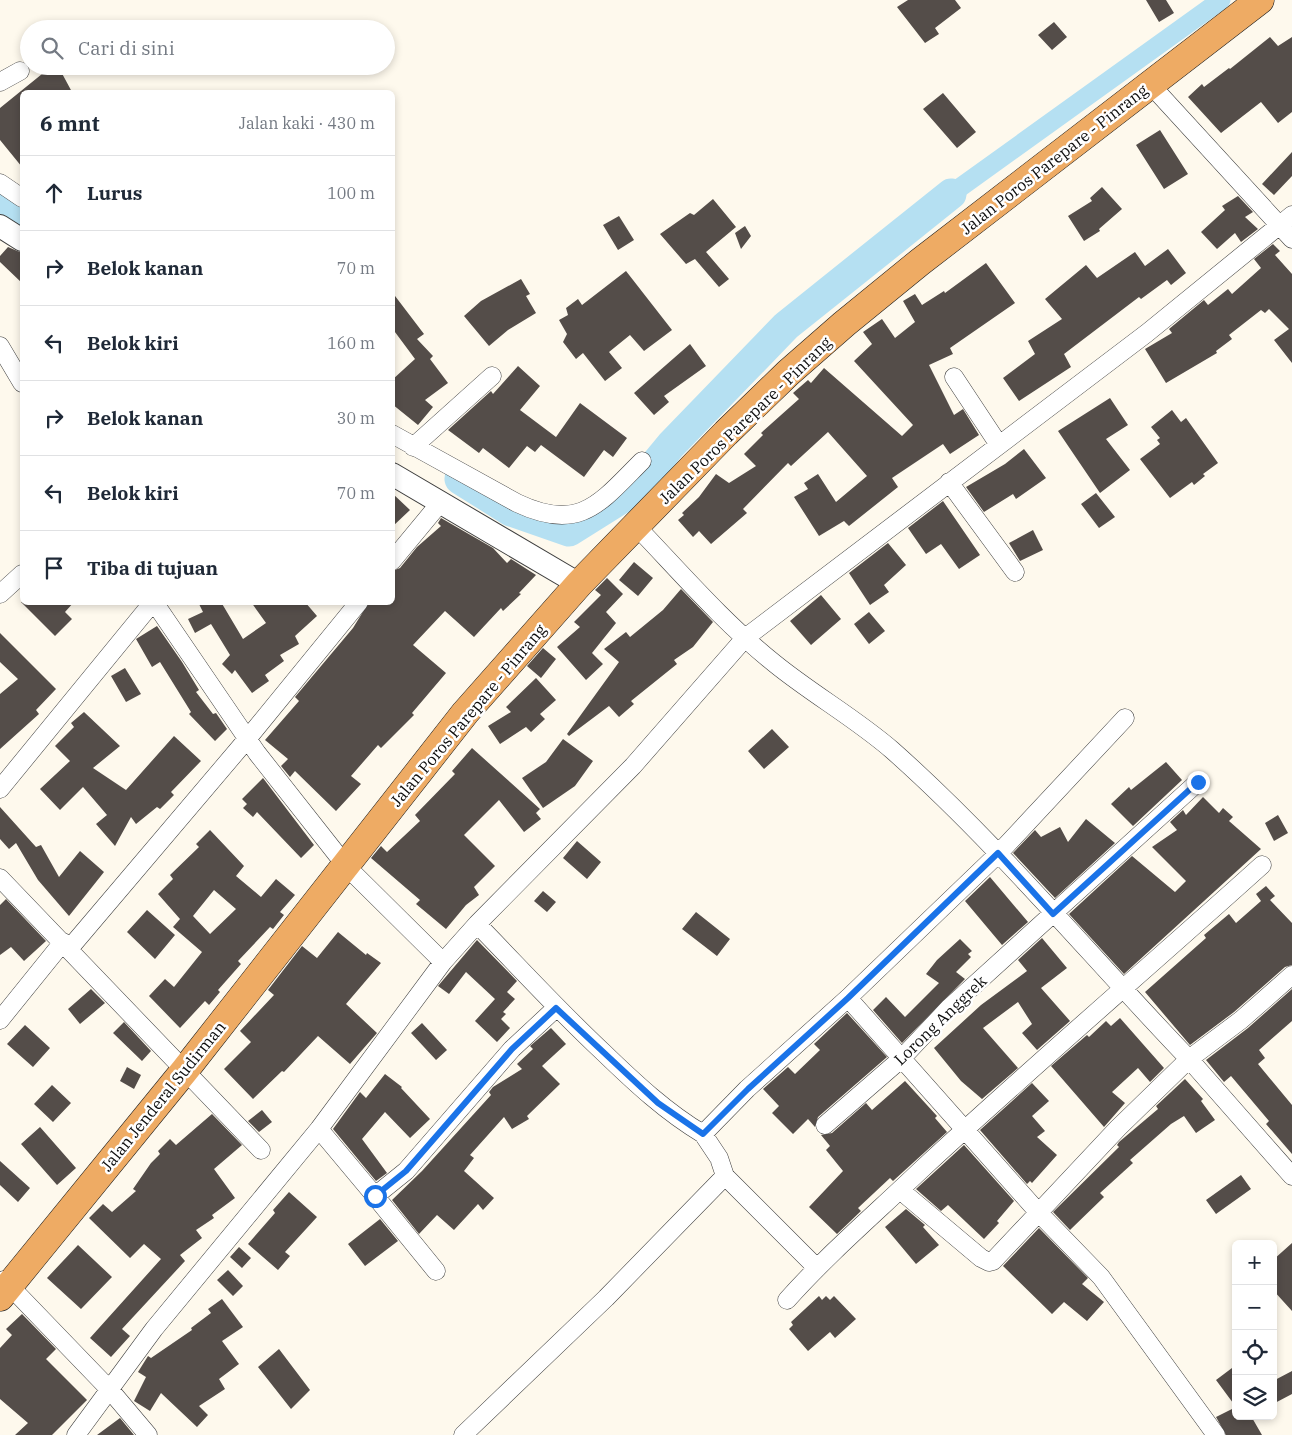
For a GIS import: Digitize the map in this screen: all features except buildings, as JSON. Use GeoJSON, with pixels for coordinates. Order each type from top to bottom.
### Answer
{"type":"FeatureCollection","features":[{"type":"Feature","properties":{"kind":"highway","name":"Jalan Poros Parepare - Pinrang"},"geometry":{"type":"LineString","coordinates":[[323,894],[465,714],[579,584],[788,373],[844,324],[1260,0]]}},
{"type":"Feature","properties":{"kind":"highway","name":"Jalan Jenderal Sudirman"},"geometry":{"type":"LineString","coordinates":[[3,1286],[185,1070],[323,894]]}},
{"type":"Feature","properties":{"kind":"street"},"geometry":{"type":"LineString","coordinates":[[0,82],[20,71]]}},
{"type":"Feature","properties":{"kind":"street"},"geometry":{"type":"LineString","coordinates":[[1150,84],[1286,220],[1292,239]]}},
{"type":"Feature","properties":{"kind":"street"},"geometry":{"type":"LineString","coordinates":[[0,183],[20,197]]}},
{"type":"Feature","properties":{"kind":"street"},"geometry":{"type":"LineString","coordinates":[[76,1435],[154,1330],[319,1129],[443,962],[633,766],[745,638],[948,482],[999,446],[1147,333],[1286,220]]}},
{"type":"Feature","properties":{"kind":"street"},"geometry":{"type":"LineString","coordinates":[[0,226],[20,239]]}},
{"type":"Feature","properties":{"kind":"street"},"geometry":{"type":"LineString","coordinates":[[0,346],[20,380]]}},
{"type":"Feature","properties":{"kind":"street"},"geometry":{"type":"LineString","coordinates":[[413,448],[492,376]]}},
{"type":"Feature","properties":{"kind":"street"},"geometry":{"type":"LineString","coordinates":[[954,377],[999,446]]}},
{"type":"Feature","properties":{"kind":"street"},"geometry":{"type":"LineString","coordinates":[[395,436],[413,448],[517,503],[536,512],[555,517],[570,516],[588,509],[607,495],[642,460]]}},
{"type":"Feature","properties":{"kind":"street"},"geometry":{"type":"LineString","coordinates":[[395,476],[579,584]]}},
{"type":"Feature","properties":{"kind":"street"},"geometry":{"type":"LineString","coordinates":[[948,482],[1015,572]]}},
{"type":"Feature","properties":{"kind":"street"},"geometry":{"type":"LineString","coordinates":[[395,557],[440,503]]}},
{"type":"Feature","properties":{"kind":"street"},"geometry":{"type":"LineString","coordinates":[[637,527],[745,638],[774,663],[891,750],[998,853],[1123,991],[1189,1059],[1292,1176]]}},
{"type":"Feature","properties":{"kind":"street"},"geometry":{"type":"LineString","coordinates":[[0,594],[20,576]]}},
{"type":"Feature","properties":{"kind":"street"},"geometry":{"type":"LineString","coordinates":[[0,790],[151,605]]}},
{"type":"Feature","properties":{"kind":"street"},"geometry":{"type":"LineString","coordinates":[[155,605],[248,738],[346,866],[443,962]]}},
{"type":"Feature","properties":{"kind":"street"},"geometry":{"type":"LineString","coordinates":[[0,1020],[248,738],[356,605]]}},
{"type":"Feature","properties":{"kind":"street"},"geometry":{"type":"LineString","coordinates":[[703,1134],[755,1082],[848,998],[998,853],[1125,718]]}},
{"type":"Feature","properties":{"kind":"street","name":"Lorong Anggrek"},"geometry":{"type":"LineString","coordinates":[[826,1125],[900,1059],[949,1008],[1198,782]]}},
{"type":"Feature","properties":{"kind":"street"},"geometry":{"type":"LineString","coordinates":[[787,1300],[816,1268],[965,1129],[1123,991],[1262,865]]}},
{"type":"Feature","properties":{"kind":"street"},"geometry":{"type":"LineString","coordinates":[[0,878],[261,1150]]}},
{"type":"Feature","properties":{"kind":"street"},"geometry":{"type":"LineString","coordinates":[[478,924],[556,1008],[658,1103],[703,1134],[719,1158],[725,1176],[816,1268]]}},
{"type":"Feature","properties":{"kind":"street"},"geometry":{"type":"LineString","coordinates":[[900,1190],[981,1258],[989,1262],[996,1259],[1118,1128],[1189,1059],[1241,1020],[1292,975]]}},
{"type":"Feature","properties":{"kind":"street"},"geometry":{"type":"LineString","coordinates":[[848,998],[900,1059],[1038,1212],[1101,1277],[1216,1435]]}},
{"type":"Feature","properties":{"kind":"street"},"geometry":{"type":"LineString","coordinates":[[375,1196],[406,1171],[512,1049],[556,1008]]}},
{"type":"Feature","properties":{"kind":"street"},"geometry":{"type":"LineString","coordinates":[[319,1129],[436,1271]]}},
{"type":"Feature","properties":{"kind":"street"},"geometry":{"type":"LineString","coordinates":[[464,1435],[606,1298],[725,1176]]}},
{"type":"Feature","properties":{"kind":"street"},"geometry":{"type":"LineString","coordinates":[[3,1286],[110,1390],[148,1435]]}},
{"type":"Feature","properties":{"kind":"waterway"},"geometry":{"type":"LineString","coordinates":[[951,194],[1221,0]]}},
{"type":"Feature","properties":{"kind":"waterway"},"geometry":{"type":"LineString","coordinates":[[460,479],[511,511],[569,531],[633,491],[671,445],[786,326],[951,194]]}},
{"type":"Feature","properties":{"kind":"waterway"},"geometry":{"type":"LineString","coordinates":[[0,195],[20,209]]}},
{"type":"Feature","properties":{"kind":"route"},"geometry":{"type":"LineString","coordinates":[[375,1196],[406,1171],[512,1049],[556,1008],[658,1103],[703,1134],[748,1089],[848,998],[998,853],[1053,914],[1198,782]]}}]}
